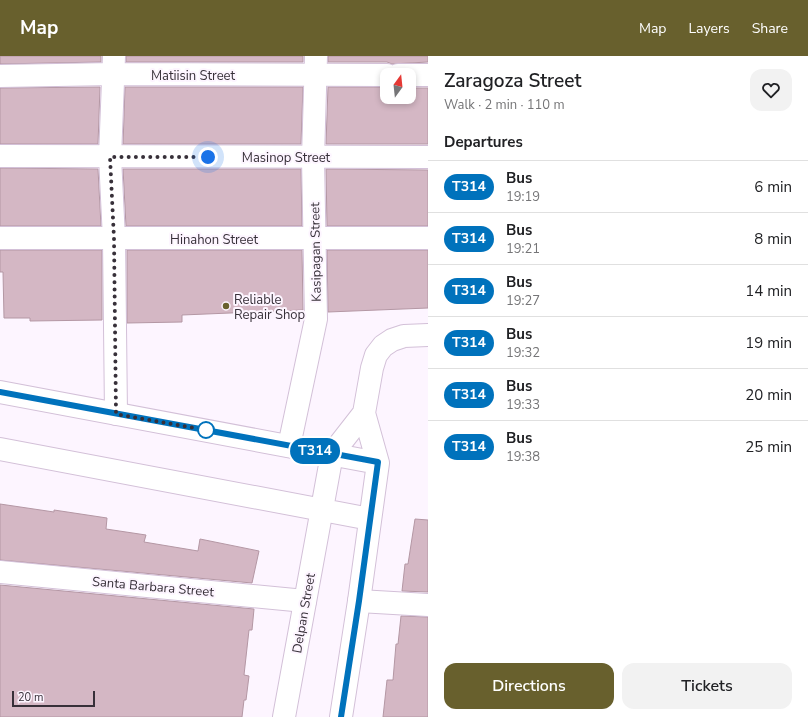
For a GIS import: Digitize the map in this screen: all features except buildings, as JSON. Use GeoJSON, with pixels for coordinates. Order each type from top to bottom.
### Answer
{"type":"FeatureCollection","features":[{"type":"Feature","properties":{"kind":"street","name":"Matiisin Street"},"geometry":{"type":"LineString","coordinates":[[0,76],[114,65],[316,66],[380,74]]}},
{"type":"Feature","properties":{"kind":"street"},"geometry":{"type":"LineString","coordinates":[[114,65],[110,157],[114,239],[116,414]]}},
{"type":"Feature","properties":{"kind":"street","name":"Kasipagan Street"},"geometry":{"type":"LineString","coordinates":[[289,446],[316,319],[313,158],[316,66]]}},
{"type":"Feature","properties":{"kind":"street"},"geometry":{"type":"LineString","coordinates":[[416,75],[428,75]]}},
{"type":"Feature","properties":{"kind":"street","name":"Masinop Street"},"geometry":{"type":"LineString","coordinates":[[0,156],[313,158],[428,157]]}},
{"type":"Feature","properties":{"kind":"street","name":"Hinahon Street"},"geometry":{"type":"LineString","coordinates":[[0,238],[428,238]]}},
{"type":"Feature","properties":{"kind":"street"},"geometry":{"type":"LineString","coordinates":[[341,717],[378,462],[364,413],[372,368],[376,355],[382,346],[392,340],[404,336],[428,335]]}},
{"type":"Feature","properties":{"kind":"street"},"geometry":{"type":"LineString","coordinates":[[0,392],[378,462]]}},
{"type":"Feature","properties":{"kind":"street"},"geometry":{"type":"LineString","coordinates":[[332,454],[364,413]]}},
{"type":"Feature","properties":{"kind":"street"},"geometry":{"type":"LineString","coordinates":[[0,449],[370,519]]}},
{"type":"Feature","properties":{"kind":"street","name":"Delpan Street"},"geometry":{"type":"LineString","coordinates":[[284,717],[332,454]]}},
{"type":"Feature","properties":{"kind":"street","name":"Santa Barbara Street"},"geometry":{"type":"LineString","coordinates":[[0,572],[305,601]]}},
{"type":"Feature","properties":{"kind":"street"},"geometry":{"type":"LineString","coordinates":[[359,601],[428,605]]}},
{"type":"Feature","properties":{"kind":"bus line","name":"T314"},"geometry":{"type":"LineString","coordinates":[[0,392],[378,462],[341,717]]}},
{"type":"Feature","properties":{"kind":"place","name":"Reliable Repair Shop"},"geometry":{"type":"Point","coordinates":[226,306]}},
{"type":"Feature","properties":{"kind":"route"},"geometry":{"type":"LineString","coordinates":[[206,430],[116,414],[114,239],[110,157],[208,157]]}}]}
